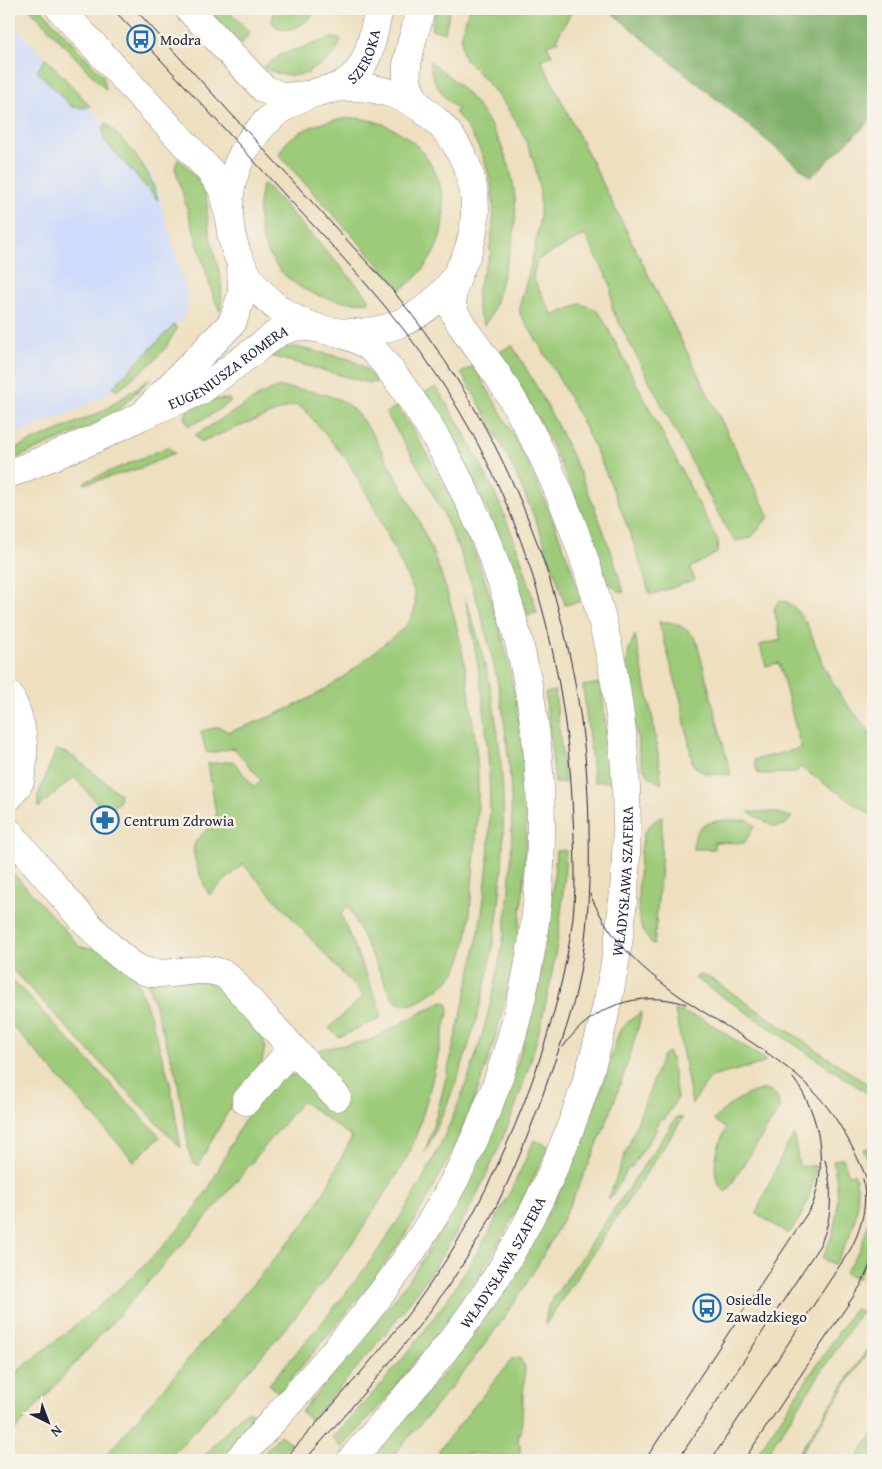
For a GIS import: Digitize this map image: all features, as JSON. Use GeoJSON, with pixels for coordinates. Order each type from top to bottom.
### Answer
{"type":"FeatureCollection","features":[{"type":"Feature","properties":{"kind":"main road"},"geometry":{"type":"LineString","coordinates":[[60,9],[217,180],[226,202],[232,243],[252,283],[272,304],[295,320],[357,339],[374,351],[409,397],[439,444],[462,488],[498,570],[518,638],[536,736],[542,812],[539,892],[528,971],[512,1037],[487,1110],[452,1184],[418,1242],[385,1288],[337,1348],[238,1460]]}},
{"type":"Feature","properties":{"kind":"main road"},"geometry":{"type":"LineString","coordinates":[[189,9],[264,89],[283,96],[353,87],[387,92],[408,101],[427,113]]}},
{"type":"Feature","properties":{"kind":"main road","name":"SZEROKA"},"geometry":{"type":"LineString","coordinates":[[229,220],[231,186],[244,150],[270,118],[288,105],[348,81],[365,63],[379,9]]}},
{"type":"Feature","properties":{"kind":"main road"},"geometry":{"type":"LineString","coordinates":[[421,9],[406,71],[406,81],[413,98],[444,129],[457,147],[467,167],[473,189],[475,212],[472,234],[461,266]]}},
{"type":"Feature","properties":{"kind":"main road","name":"EUGENIUSZA ROMERA"},"geometry":{"type":"LineString","coordinates":[[141,416],[232,323],[242,295],[241,264]]}},
{"type":"Feature","properties":{"kind":"main road","name":"EUGENIUSZA ROMERA"},"geometry":{"type":"LineString","coordinates":[[9,474],[95,439],[141,416],[186,398],[212,384],[273,335],[298,326],[327,330],[372,332],[405,321],[433,302],[449,286],[461,266]]}},
{"type":"Feature","properties":{"kind":"main road","name":"WŁADYSŁAWA SZAFERA"},"geometry":{"type":"LineString","coordinates":[[351,1460],[411,1392],[468,1319],[504,1266],[542,1196],[570,1132],[597,1052],[612,984],[624,905],[628,825],[626,768],[615,682],[603,622],[580,545],[546,463],[506,389],[452,307],[452,293],[461,266]]}},
{"type":"Feature","properties":{"kind":"main road"},"geometry":{"type":"LineString","coordinates":[[9,695],[16,709],[22,731],[23,751],[19,782],[9,797]]}},
{"type":"Feature","properties":{"kind":"main road"},"geometry":{"type":"LineString","coordinates":[[9,832],[103,940],[123,959],[143,971],[160,974],[203,970],[218,971],[226,976],[337,1097]]}},
{"type":"Feature","properties":{"kind":"main road"},"geometry":{"type":"LineString","coordinates":[[246,1100],[292,1049]]}},
{"type":"Feature","properties":{"kind":"shaded area"},"geometry":{"type":"Polygon","coordinates":[[[9,19],[153,177],[188,296],[186,314],[109,393],[81,408],[9,437],[9,19]]]}},
{"type":"Feature","properties":{"kind":"green space"},"geometry":{"type":"Polygon","coordinates":[[[30,9],[41,9],[103,76],[106,90],[30,9]]]}},
{"type":"Feature","properties":{"kind":"green space"},"geometry":{"type":"Polygon","coordinates":[[[208,9],[227,9],[250,33],[241,44],[208,9]]]}},
{"type":"Feature","properties":{"kind":"green space"},"geometry":{"type":"Polygon","coordinates":[[[278,9],[315,9],[313,14],[299,26],[282,29],[277,28],[272,22],[274,11],[278,9]]]}},
{"type":"Feature","properties":{"kind":"green space"},"geometry":{"type":"Polygon","coordinates":[[[436,9],[450,9],[445,33],[431,29],[436,9]]]}},
{"type":"Feature","properties":{"kind":"green space"},"geometry":{"type":"Polygon","coordinates":[[[469,9],[573,9],[557,38],[559,41],[547,45],[552,55],[541,60],[769,516],[751,538],[736,541],[728,532],[612,309],[611,285],[585,235],[537,260],[533,278],[553,316],[580,304],[595,309],[602,317],[718,541],[717,553],[690,568],[695,580],[650,595],[625,519],[596,450],[542,349],[520,314],[520,304],[538,230],[540,205],[538,180],[532,157],[511,115],[498,95],[465,59],[461,40],[469,9]]]}},
{"type":"Feature","properties":{"kind":"green space"},"geometry":{"type":"Polygon","coordinates":[[[607,9],[873,9],[873,118],[811,177],[607,9]]]}},
{"type":"Feature","properties":{"kind":"green space"},"geometry":{"type":"Polygon","coordinates":[[[332,38],[341,39],[334,55],[309,70],[309,73],[285,75],[263,67],[282,54],[332,38]]]}},
{"type":"Feature","properties":{"kind":"green space"},"geometry":{"type":"Polygon","coordinates":[[[46,58],[90,106],[86,108],[72,107],[37,71],[46,58]]]}},
{"type":"Feature","properties":{"kind":"green space"},"geometry":{"type":"Polygon","coordinates":[[[429,61],[449,76],[482,113],[496,134],[506,157],[513,181],[515,206],[513,237],[494,308],[484,325],[477,306],[477,297],[484,269],[492,251],[489,249],[494,212],[489,176],[484,159],[476,143],[467,127],[455,112],[457,109],[442,93],[435,81],[429,61]]]}},
{"type":"Feature","properties":{"kind":"green space"},"geometry":{"type":"Polygon","coordinates":[[[354,118],[378,122],[399,132],[417,146],[430,164],[440,184],[444,206],[442,229],[434,252],[420,273],[401,289],[279,155],[291,138],[300,132],[322,123],[354,118]]]}},
{"type":"Feature","properties":{"kind":"green space"},"geometry":{"type":"Polygon","coordinates":[[[106,123],[144,166],[158,200],[104,140],[103,131],[106,123]]]}},
{"type":"Feature","properties":{"kind":"green space"},"geometry":{"type":"Polygon","coordinates":[[[178,159],[195,176],[205,192],[208,222],[222,288],[220,311],[213,296],[175,168],[178,159]]]}},
{"type":"Feature","properties":{"kind":"green space"},"geometry":{"type":"Polygon","coordinates":[[[265,184],[369,298],[369,302],[344,301],[320,296],[300,287],[283,273],[270,256],[262,236],[259,212],[262,186],[265,184]]]}},
{"type":"Feature","properties":{"kind":"green space"},"geometry":{"type":"Polygon","coordinates":[[[174,325],[177,328],[166,347],[154,361],[116,391],[113,387],[174,325]]]}},
{"type":"Feature","properties":{"kind":"green space"},"geometry":{"type":"Polygon","coordinates":[[[512,345],[562,434],[590,496],[624,593],[613,586],[606,576],[576,499],[553,449],[528,400],[499,352],[512,345]]]}},
{"type":"Feature","properties":{"kind":"green space"},"geometry":{"type":"Polygon","coordinates":[[[295,347],[349,359],[364,367],[377,382],[369,383],[267,355],[282,348],[295,347]]]}},
{"type":"Feature","properties":{"kind":"green space"},"geometry":{"type":"Polygon","coordinates":[[[473,366],[506,422],[535,480],[560,539],[582,601],[565,605],[545,544],[521,486],[493,429],[461,373],[473,366]]]}},
{"type":"Feature","properties":{"kind":"green space"},"geometry":{"type":"Polygon","coordinates":[[[151,378],[113,415],[9,461],[9,451],[101,412],[151,378]]]}},
{"type":"Feature","properties":{"kind":"green space"},"geometry":{"type":"Polygon","coordinates":[[[279,387],[315,392],[342,401],[363,420],[381,449],[425,535],[447,592],[468,683],[476,747],[478,810],[470,913],[466,943],[456,970],[449,981],[421,1000],[409,1005],[398,1003],[392,998],[348,905],[341,915],[381,1011],[379,1019],[339,1037],[329,1028],[363,996],[243,864],[209,895],[194,854],[197,840],[217,820],[208,764],[233,761],[254,787],[261,780],[234,748],[211,753],[206,752],[201,731],[219,727],[229,732],[275,715],[305,701],[350,672],[401,630],[411,618],[414,610],[414,591],[373,505],[347,460],[304,409],[294,405],[200,442],[195,435],[261,395],[279,387]]]}},
{"type":"Feature","properties":{"kind":"green space"},"geometry":{"type":"Polygon","coordinates":[[[436,387],[468,440],[496,496],[519,554],[537,613],[527,615],[507,556],[483,501],[456,447],[424,393],[436,387]]]}},
{"type":"Feature","properties":{"kind":"green space"},"geometry":{"type":"Polygon","coordinates":[[[229,399],[231,401],[209,416],[189,426],[185,418],[187,411],[208,400],[229,399]]]}},
{"type":"Feature","properties":{"kind":"green space"},"geometry":{"type":"Polygon","coordinates":[[[397,406],[451,498],[490,595],[515,696],[526,798],[522,901],[505,1003],[473,1103],[427,1199],[394,1251],[376,1275],[279,1393],[269,1384],[371,1261],[401,1216],[443,1138],[475,1057],[497,973],[509,887],[511,801],[503,714],[485,628],[450,528],[424,478],[386,413],[397,406]]]}},
{"type":"Feature","properties":{"kind":"green space"},"geometry":{"type":"Polygon","coordinates":[[[168,447],[175,453],[141,468],[85,484],[84,482],[168,447]]]}},
{"type":"Feature","properties":{"kind":"green space"},"geometry":{"type":"Polygon","coordinates":[[[465,598],[485,666],[498,736],[503,807],[501,879],[492,950],[476,1020],[454,1088],[425,1152],[442,1094],[470,974],[482,913],[487,872],[490,803],[489,769],[483,700],[465,598]]]}},
{"type":"Feature","properties":{"kind":"green space"},"geometry":{"type":"Polygon","coordinates":[[[779,601],[787,602],[794,607],[807,624],[825,669],[842,698],[873,736],[873,816],[800,767],[796,773],[758,774],[754,760],[801,748],[779,663],[766,666],[760,645],[781,640],[774,609],[779,601]]]}},
{"type":"Feature","properties":{"kind":"green space"},"geometry":{"type":"Polygon","coordinates":[[[659,622],[670,622],[680,626],[696,639],[731,775],[706,774],[693,765],[681,701],[659,622]]]}},
{"type":"Feature","properties":{"kind":"green space"},"geometry":{"type":"Polygon","coordinates":[[[635,635],[653,720],[662,784],[653,780],[647,774],[640,758],[627,666],[629,649],[635,635]]]}},
{"type":"Feature","properties":{"kind":"green space"},"geometry":{"type":"Polygon","coordinates":[[[601,683],[612,781],[594,782],[583,686],[601,683]]]}},
{"type":"Feature","properties":{"kind":"green space"},"geometry":{"type":"Polygon","coordinates":[[[555,691],[565,782],[555,783],[545,693],[555,691]]]}},
{"type":"Feature","properties":{"kind":"green space"},"geometry":{"type":"Polygon","coordinates":[[[56,750],[70,754],[120,794],[119,802],[107,814],[74,777],[38,808],[38,795],[56,750]]]}},
{"type":"Feature","properties":{"kind":"green space"},"geometry":{"type":"Polygon","coordinates":[[[748,812],[773,812],[792,817],[785,825],[775,827],[748,812]]]}},
{"type":"Feature","properties":{"kind":"green space"},"geometry":{"type":"Polygon","coordinates":[[[662,816],[661,866],[654,945],[645,935],[640,922],[638,904],[639,876],[641,849],[645,832],[652,823],[662,816]]]}},
{"type":"Feature","properties":{"kind":"green space"},"geometry":{"type":"Polygon","coordinates":[[[748,820],[755,826],[744,843],[714,842],[714,849],[693,849],[695,838],[704,825],[711,822],[748,820]]]}},
{"type":"Feature","properties":{"kind":"green space"},"geometry":{"type":"Polygon","coordinates":[[[9,850],[22,861],[11,871],[80,947],[101,949],[134,975],[149,1012],[170,1083],[181,1148],[9,966],[9,850]]]}},
{"type":"Feature","properties":{"kind":"green space"},"geometry":{"type":"Polygon","coordinates":[[[566,850],[562,902],[546,1003],[533,1053],[517,1102],[498,1149],[476,1196],[436,1265],[385,1334],[311,1420],[301,1412],[376,1323],[417,1268],[448,1219],[474,1170],[497,1120],[515,1069],[530,1017],[542,963],[556,851],[566,850]]]}},
{"type":"Feature","properties":{"kind":"green space"},"geometry":{"type":"Polygon","coordinates":[[[700,975],[710,978],[873,1088],[873,1097],[695,978],[700,975]]]}},
{"type":"Feature","properties":{"kind":"green space"},"geometry":{"type":"Polygon","coordinates":[[[9,976],[160,1137],[134,1161],[9,1022],[9,976]]]}},
{"type":"Feature","properties":{"kind":"green space"},"geometry":{"type":"Polygon","coordinates":[[[147,980],[221,981],[261,1032],[265,1046],[262,1062],[234,1101],[198,1165],[194,1163],[190,1156],[177,1078],[147,980]]]}},
{"type":"Feature","properties":{"kind":"green space"},"geometry":{"type":"Polygon","coordinates":[[[443,1001],[447,1003],[449,1009],[429,1094],[413,1144],[399,1171],[360,1232],[309,1300],[282,1333],[168,1460],[102,1460],[306,1222],[323,1194],[352,1137],[302,1101],[212,1211],[9,1437],[9,1378],[115,1292],[166,1243],[188,1218],[207,1191],[244,1121],[269,1087],[283,1077],[297,1075],[307,1080],[315,1058],[321,1049],[368,1041],[443,1001]]]}},
{"type":"Feature","properties":{"kind":"green space"},"geometry":{"type":"Polygon","coordinates":[[[675,1010],[705,1020],[765,1060],[764,1063],[711,1077],[692,1104],[675,1010]]]}},
{"type":"Feature","properties":{"kind":"green space"},"geometry":{"type":"Polygon","coordinates":[[[642,1012],[620,1086],[606,1123],[573,1198],[536,1268],[486,1342],[406,1441],[389,1460],[370,1460],[448,1368],[512,1279],[562,1187],[601,1089],[619,1032],[630,1020],[642,1012]]]}},
{"type":"Feature","properties":{"kind":"green space"},"geometry":{"type":"Polygon","coordinates":[[[668,1052],[672,1061],[677,1099],[664,1120],[661,1118],[655,1127],[657,1129],[631,1168],[629,1167],[610,1199],[608,1199],[663,1055],[668,1052]]]}},
{"type":"Feature","properties":{"kind":"green space"},"geometry":{"type":"Polygon","coordinates":[[[760,1090],[772,1092],[775,1095],[779,1110],[726,1192],[720,1186],[715,1171],[717,1153],[726,1129],[714,1120],[735,1102],[760,1090]]]}},
{"type":"Feature","properties":{"kind":"green space"},"geometry":{"type":"Polygon","coordinates":[[[677,1117],[683,1118],[545,1325],[548,1306],[677,1117]]]}},
{"type":"Feature","properties":{"kind":"green space"},"geometry":{"type":"Polygon","coordinates":[[[794,1135],[799,1166],[816,1166],[807,1202],[799,1219],[788,1234],[756,1213],[785,1149],[794,1135]]]}},
{"type":"Feature","properties":{"kind":"green space"},"geometry":{"type":"Polygon","coordinates":[[[534,1140],[549,1146],[528,1190],[494,1252],[455,1312],[453,1311],[453,1316],[451,1315],[388,1396],[342,1448],[332,1438],[397,1366],[448,1298],[489,1232],[513,1187],[534,1140]]]}},
{"type":"Feature","properties":{"kind":"green space"},"geometry":{"type":"Polygon","coordinates":[[[873,1145],[873,1173],[863,1150],[873,1145]]]}},
{"type":"Feature","properties":{"kind":"green space"},"geometry":{"type":"Polygon","coordinates":[[[843,1158],[849,1176],[854,1173],[858,1198],[857,1210],[851,1232],[834,1265],[822,1258],[832,1234],[837,1211],[837,1186],[833,1161],[843,1158]]]}},
{"type":"Feature","properties":{"kind":"green space"},"geometry":{"type":"Polygon","coordinates":[[[870,1219],[872,1219],[872,1227],[870,1243],[864,1265],[857,1280],[845,1273],[860,1249],[870,1219]]]}},
{"type":"Feature","properties":{"kind":"green space"},"geometry":{"type":"Polygon","coordinates":[[[855,1308],[861,1312],[763,1460],[753,1460],[855,1308]]]}},
{"type":"Feature","properties":{"kind":"green space"},"geometry":{"type":"Polygon","coordinates":[[[873,1341],[873,1344],[796,1460],[794,1460],[873,1341]]]}},
{"type":"Feature","properties":{"kind":"green space"},"geometry":{"type":"Polygon","coordinates":[[[519,1357],[525,1367],[521,1433],[519,1433],[518,1444],[520,1445],[520,1454],[516,1456],[488,1457],[487,1454],[465,1454],[465,1457],[440,1456],[439,1450],[513,1358],[519,1357]]]}},
{"type":"Feature","properties":{"kind":"green space"},"geometry":{"type":"Polygon","coordinates":[[[249,1411],[259,1415],[219,1460],[201,1460],[242,1414],[249,1411]]]}},
{"type":"Feature","properties":{"kind":"green space"},"geometry":{"type":"Polygon","coordinates":[[[873,1433],[873,1460],[856,1460],[873,1433]]]}},
{"type":"Feature","properties":{"kind":"green space"},"geometry":{"type":"Polygon","coordinates":[[[280,1435],[291,1443],[276,1460],[258,1460],[280,1435]]]}},
{"type":"Feature","properties":{"kind":"tram line"},"geometry":{"type":"LineString","coordinates":[[113,9],[346,261],[421,353],[468,425],[493,475],[515,526],[534,579],[560,687],[567,743],[575,858],[573,917],[567,958],[557,1000],[531,1085],[497,1167],[457,1242],[439,1271],[376,1355],[284,1460]]}},
{"type":"Feature","properties":{"kind":"tram line"},"geometry":{"type":"LineString","coordinates":[[135,9],[389,286],[434,345],[474,407],[508,472],[536,539],[558,609],[574,680],[585,753],[589,865],[587,921],[582,959],[566,1028],[529,1132],[506,1187],[488,1222],[448,1286],[403,1346],[305,1460]]}},
{"type":"Feature","properties":{"kind":"tram line"},"geometry":{"type":"LineString","coordinates":[[590,894],[608,928],[631,956],[657,980],[778,1061],[817,1095],[846,1135],[873,1194]]}},
{"type":"Feature","properties":{"kind":"tram line"},"geometry":{"type":"LineString","coordinates":[[563,1047],[587,1021],[617,1004],[651,999],[686,1004]]}},
{"type":"Feature","properties":{"kind":"tram line"},"geometry":{"type":"LineString","coordinates":[[645,1460],[812,1206],[820,1174],[819,1140],[810,1107],[803,1092],[793,1078]]}},
{"type":"Feature","properties":{"kind":"tram line"},"geometry":{"type":"LineString","coordinates":[[678,1460],[820,1245],[827,1224],[830,1203],[828,1171],[825,1160]]}},
{"type":"Feature","properties":{"kind":"tram line"},"geometry":{"type":"LineString","coordinates":[[711,1460],[850,1250],[863,1216],[865,1198],[863,1179]]}},
{"type":"Feature","properties":{"kind":"tram line"},"geometry":{"type":"LineString","coordinates":[[744,1460],[861,1285],[873,1259]]}},
{"type":"Feature","properties":{"kind":"place","name":"Modra"},"geometry":{"type":"Point","coordinates":[141,39]}},
{"type":"Feature","properties":{"kind":"place","name":"Centrum Zdrowia"},"geometry":{"type":"Point","coordinates":[105,820]}},
{"type":"Feature","properties":{"kind":"place","name":"Osiedle Zawadzkiego"},"geometry":{"type":"Point","coordinates":[707,1308]}}]}
